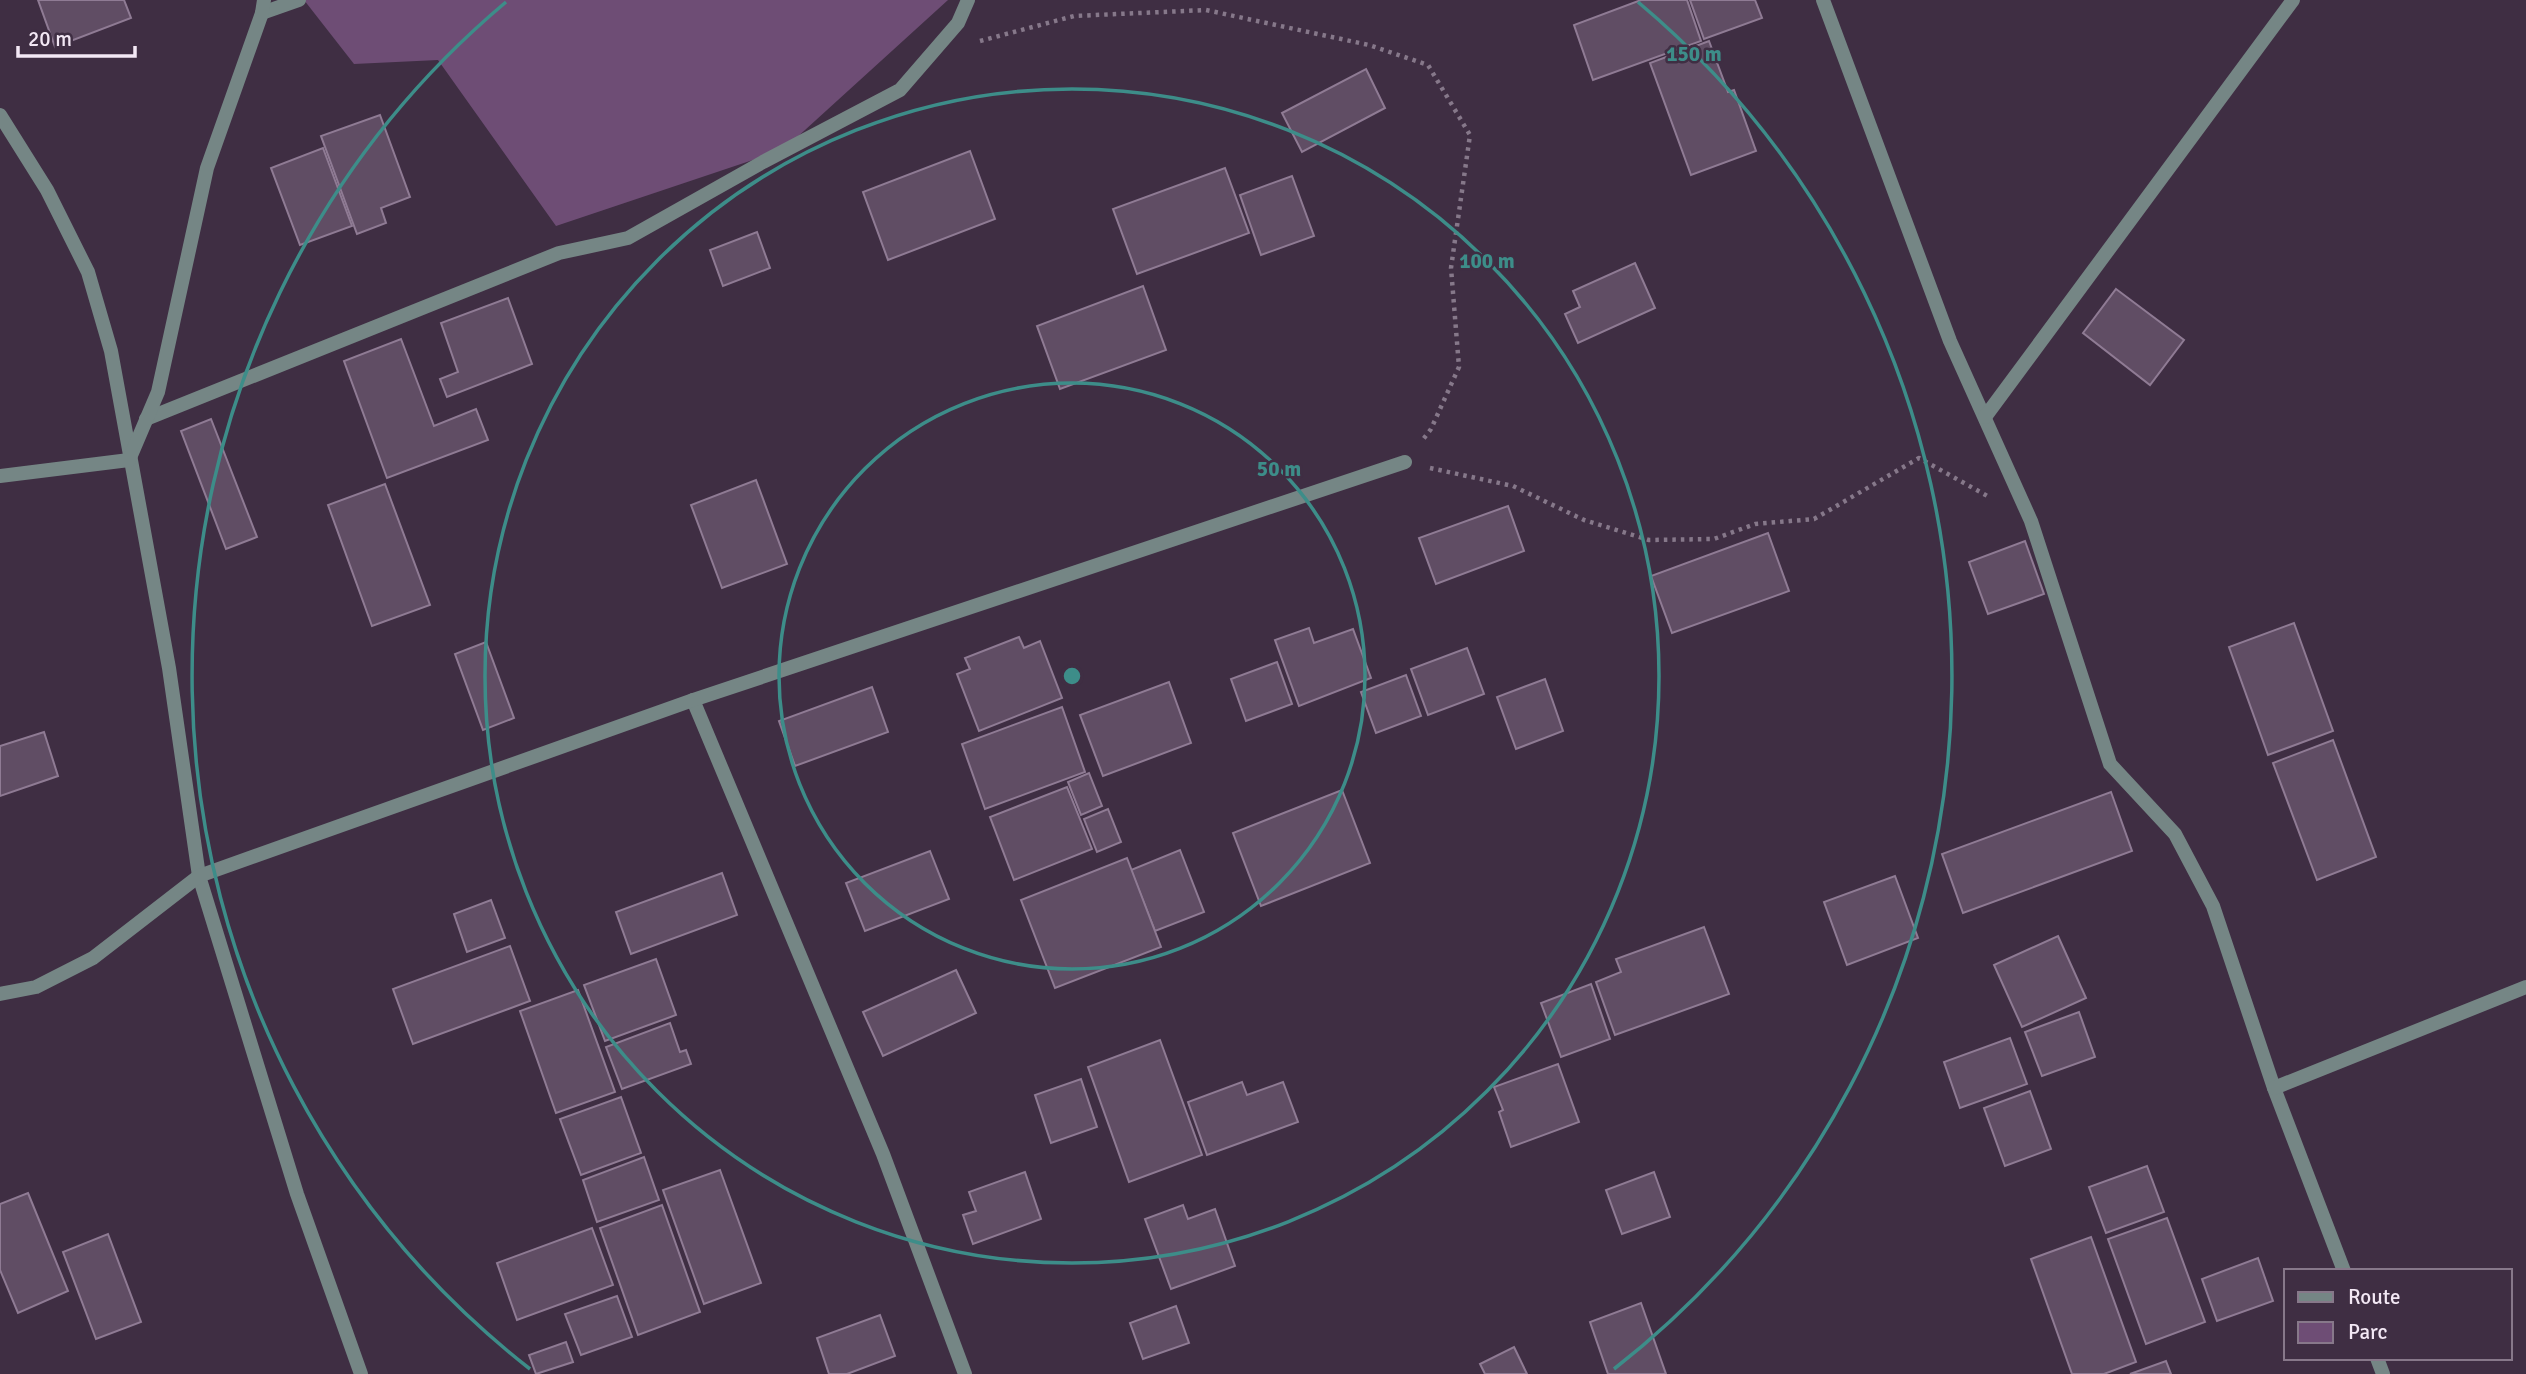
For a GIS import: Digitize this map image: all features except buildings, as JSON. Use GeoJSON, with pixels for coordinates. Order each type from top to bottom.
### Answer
{"type":"FeatureCollection","features":[{"type":"Feature","properties":{"kind":"street"},"geometry":{"type":"LineString","coordinates":[[129,460],[158,392],[207,168],[263,7],[299,0]]}},
{"type":"Feature","properties":{"kind":"street"},"geometry":{"type":"LineString","coordinates":[[146,419],[559,253],[628,238],[762,162],[900,90],[958,23],[968,0]]}},
{"type":"Feature","properties":{"kind":"street"},"geometry":{"type":"LineString","coordinates":[[1823,0],[1950,341],[2031,521],[2110,764],[2175,834],[2213,906],[2274,1088],[2343,1269]]}},
{"type":"Feature","properties":{"kind":"street"},"geometry":{"type":"LineString","coordinates":[[1984,417],[2293,0]]}},
{"type":"Feature","properties":{"kind":"street"},"geometry":{"type":"LineString","coordinates":[[0,115],[47,190],[88,272],[111,351],[169,668],[198,876],[297,1194],[361,1374]]}},
{"type":"Feature","properties":{"kind":"street"},"geometry":{"type":"LineString","coordinates":[[0,476],[129,460]]}},
{"type":"Feature","properties":{"kind":"street"},"geometry":{"type":"LineString","coordinates":[[0,994],[36,987],[93,958],[198,876],[692,700],[1405,462]]}},
{"type":"Feature","properties":{"kind":"street"},"geometry":{"type":"LineString","coordinates":[[692,700],[883,1154],[965,1374]]}},
{"type":"Feature","properties":{"kind":"street"},"geometry":{"type":"LineString","coordinates":[[2274,1088],[2526,987]]}},
{"type":"Feature","properties":{"kind":"path"},"geometry":{"type":"LineString","coordinates":[[932,54],[1074,16],[1206,10],[1369,45],[1428,65],[1470,135],[1451,268],[1459,367],[1432,429],[1405,462],[1513,486],[1584,520],[1649,540],[1714,539],[1755,524],[1814,519],[1919,458],[2031,521]]}},
{"type":"Feature","properties":{"kind":"green space"},"geometry":{"type":"Polygon","coordinates":[[[304,0],[948,0],[783,150],[556,226],[438,60],[354,64],[304,0]]]}}]}
